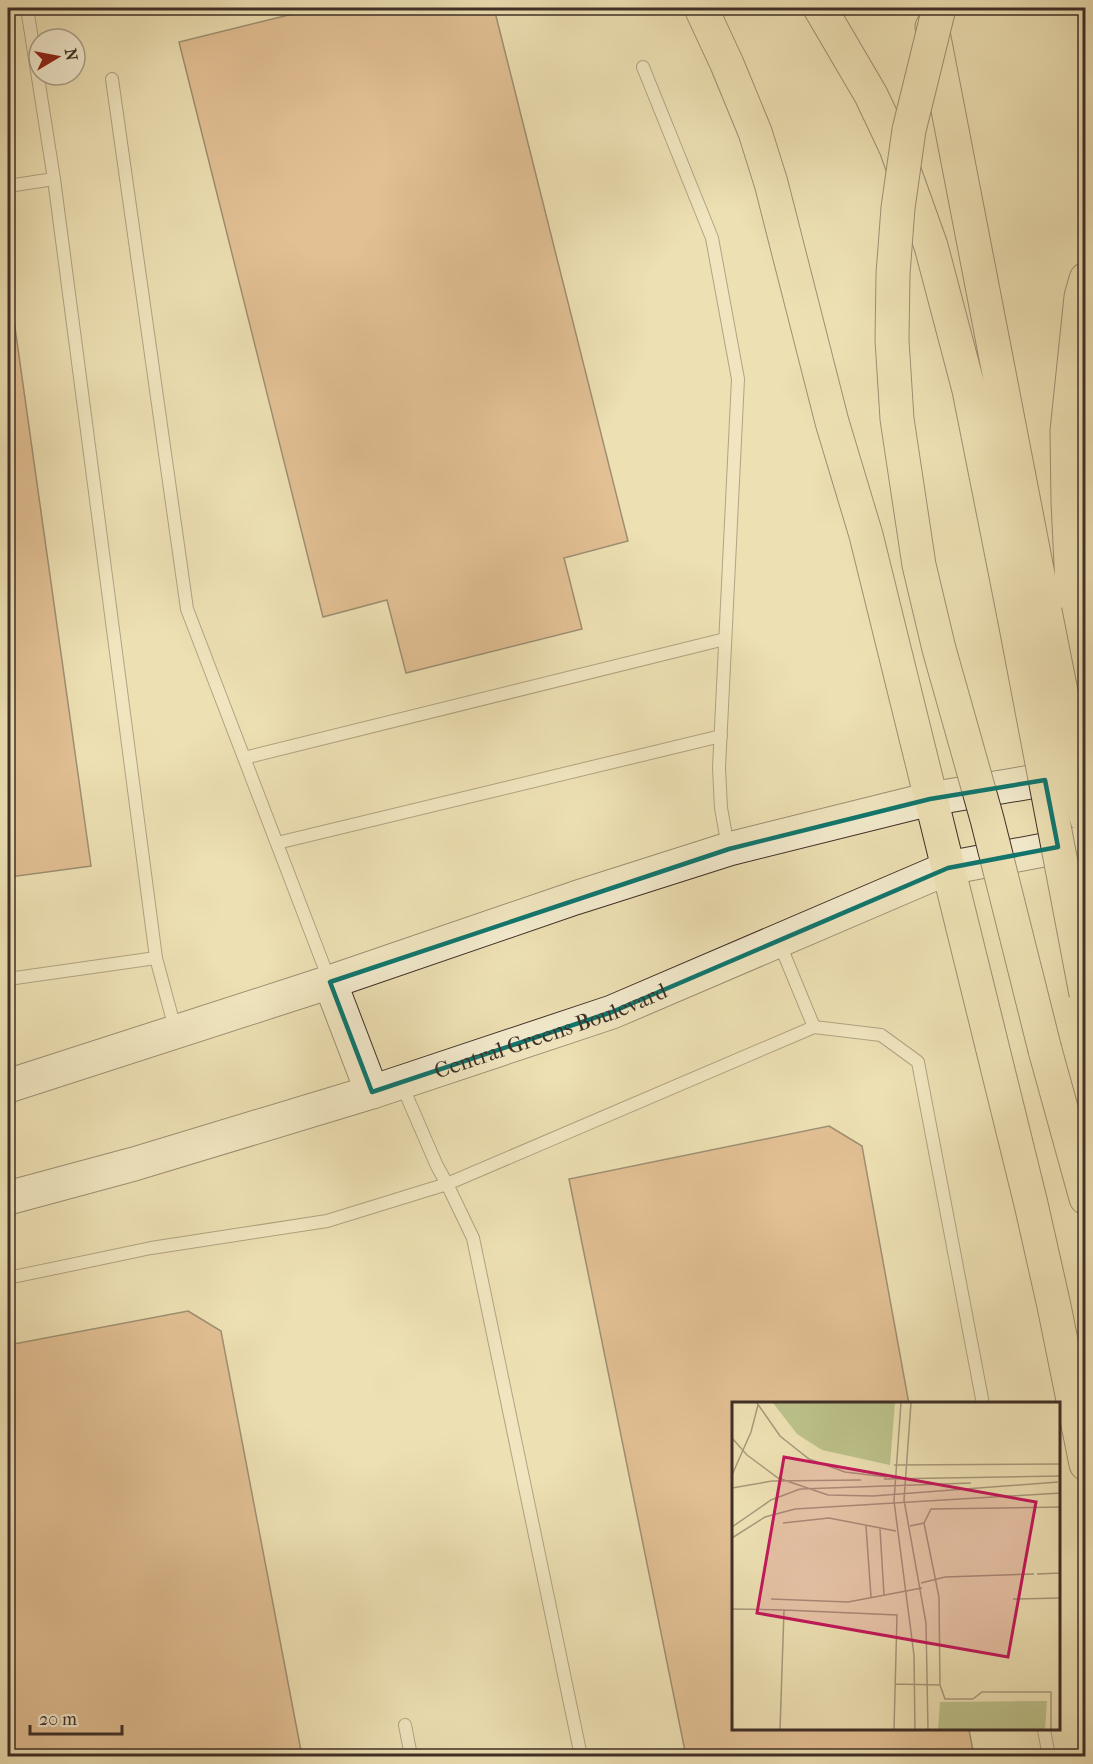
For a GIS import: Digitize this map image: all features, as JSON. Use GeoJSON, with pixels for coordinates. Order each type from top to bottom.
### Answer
{"type":"FeatureCollection","features":[{"type":"Feature","properties":{"kind":"highway"},"geometry":{"type":"LineString","coordinates":[[701,8],[755,132],[771,183],[832,422],[866,535],[1031,1204],[1086,1464]]}},
{"type":"Feature","properties":{"kind":"highway"},"geometry":{"type":"LineString","coordinates":[[820,8],[871,95],[891,137],[931,246],[969,390],[1044,611],[1086,719]]}},
{"type":"Feature","properties":{"kind":"highway"},"geometry":{"type":"LineString","coordinates":[[928,8],[1086,817]]}},
{"type":"Feature","properties":{"kind":"highway"},"geometry":{"type":"LineString","coordinates":[[939,8],[909,130],[898,208],[892,296],[897,419],[919,565],[939,649],[987,819],[1045,1050],[1086,1198]]}},
{"type":"Feature","properties":{"kind":"highway"},"geometry":{"type":"LineString","coordinates":[[1086,279],[1081,297],[1067,431],[1068,502],[1044,611],[1086,994]]}},
{"type":"Feature","properties":{"kind":"street"},"geometry":{"type":"LineString","coordinates":[[8,1086],[729,849],[930,799],[1086,773]]}},
{"type":"Feature","properties":{"kind":"street","name":"Central Greens Boulevard"},"geometry":{"type":"LineString","coordinates":[[8,1198],[134,1164],[386,1087],[612,1012],[948,868],[1086,842]]}},
{"type":"Feature","properties":{"kind":"street"},"geometry":{"type":"LineString","coordinates":[[330,982],[386,1087]]}},
{"type":"Feature","properties":{"kind":"lane"},"geometry":{"type":"LineString","coordinates":[[27,8],[54,179],[156,958],[176,1032]]}},
{"type":"Feature","properties":{"kind":"lane"},"geometry":{"type":"LineString","coordinates":[[643,68],[712,238],[738,379],[719,768],[721,808],[729,849]]}},
{"type":"Feature","properties":{"kind":"lane"},"geometry":{"type":"LineString","coordinates":[[112,79],[187,609],[330,982]]}},
{"type":"Feature","properties":{"kind":"lane"},"geometry":{"type":"LineString","coordinates":[[8,186],[54,179]]}},
{"type":"Feature","properties":{"kind":"lane"},"geometry":{"type":"LineString","coordinates":[[244,758],[725,639]]}},
{"type":"Feature","properties":{"kind":"lane"},"geometry":{"type":"LineString","coordinates":[[277,843],[720,736]]}},
{"type":"Feature","properties":{"kind":"lane"},"geometry":{"type":"LineString","coordinates":[[778,941],[814,1027]]}},
{"type":"Feature","properties":{"kind":"lane"},"geometry":{"type":"LineString","coordinates":[[8,979],[156,958]]}},
{"type":"Feature","properties":{"kind":"lane"},"geometry":{"type":"LineString","coordinates":[[8,1278],[151,1248],[327,1221],[447,1184],[814,1027],[881,1035],[918,1062],[982,1402]]}},
{"type":"Feature","properties":{"kind":"lane"},"geometry":{"type":"LineString","coordinates":[[386,1087],[437,1166],[473,1238],[581,1756]]}},
{"type":"Feature","properties":{"kind":"lane"},"geometry":{"type":"LineString","coordinates":[[405,1725],[411,1756]]}},
{"type":"Feature","properties":{"kind":"lane"},"geometry":{"type":"LineString","coordinates":[[1044,1731],[1049,1756]]}},
{"type":"Feature","properties":{"kind":"highlighted area"},"geometry":{"type":"Polygon","coordinates":[[[1045,780],[1058,847],[948,868],[612,1012],[372,1092],[330,982],[729,849],[930,799],[1045,780]]]}},
{"type":"Feature","properties":{"kind":"building"},"geometry":{"type":"Polygon","coordinates":[[[317,8],[494,8],[628,541],[564,558],[582,629],[406,673],[387,600],[323,617],[179,42],[317,8]]]}},
{"type":"Feature","properties":{"kind":"building"},"geometry":{"type":"Polygon","coordinates":[[[8,278],[91,866],[10,877],[8,861],[8,278]]]}},
{"type":"Feature","properties":{"kind":"building"},"geometry":{"type":"Polygon","coordinates":[[[829,1126],[862,1146],[909,1402],[732,1402],[732,1731],[969,1731],[974,1756],[686,1756],[569,1179],[829,1126]]]}},
{"type":"Feature","properties":{"kind":"building"},"geometry":{"type":"Polygon","coordinates":[[[188,1311],[221,1331],[302,1756],[8,1756],[8,1345],[188,1311]]]}}]}
